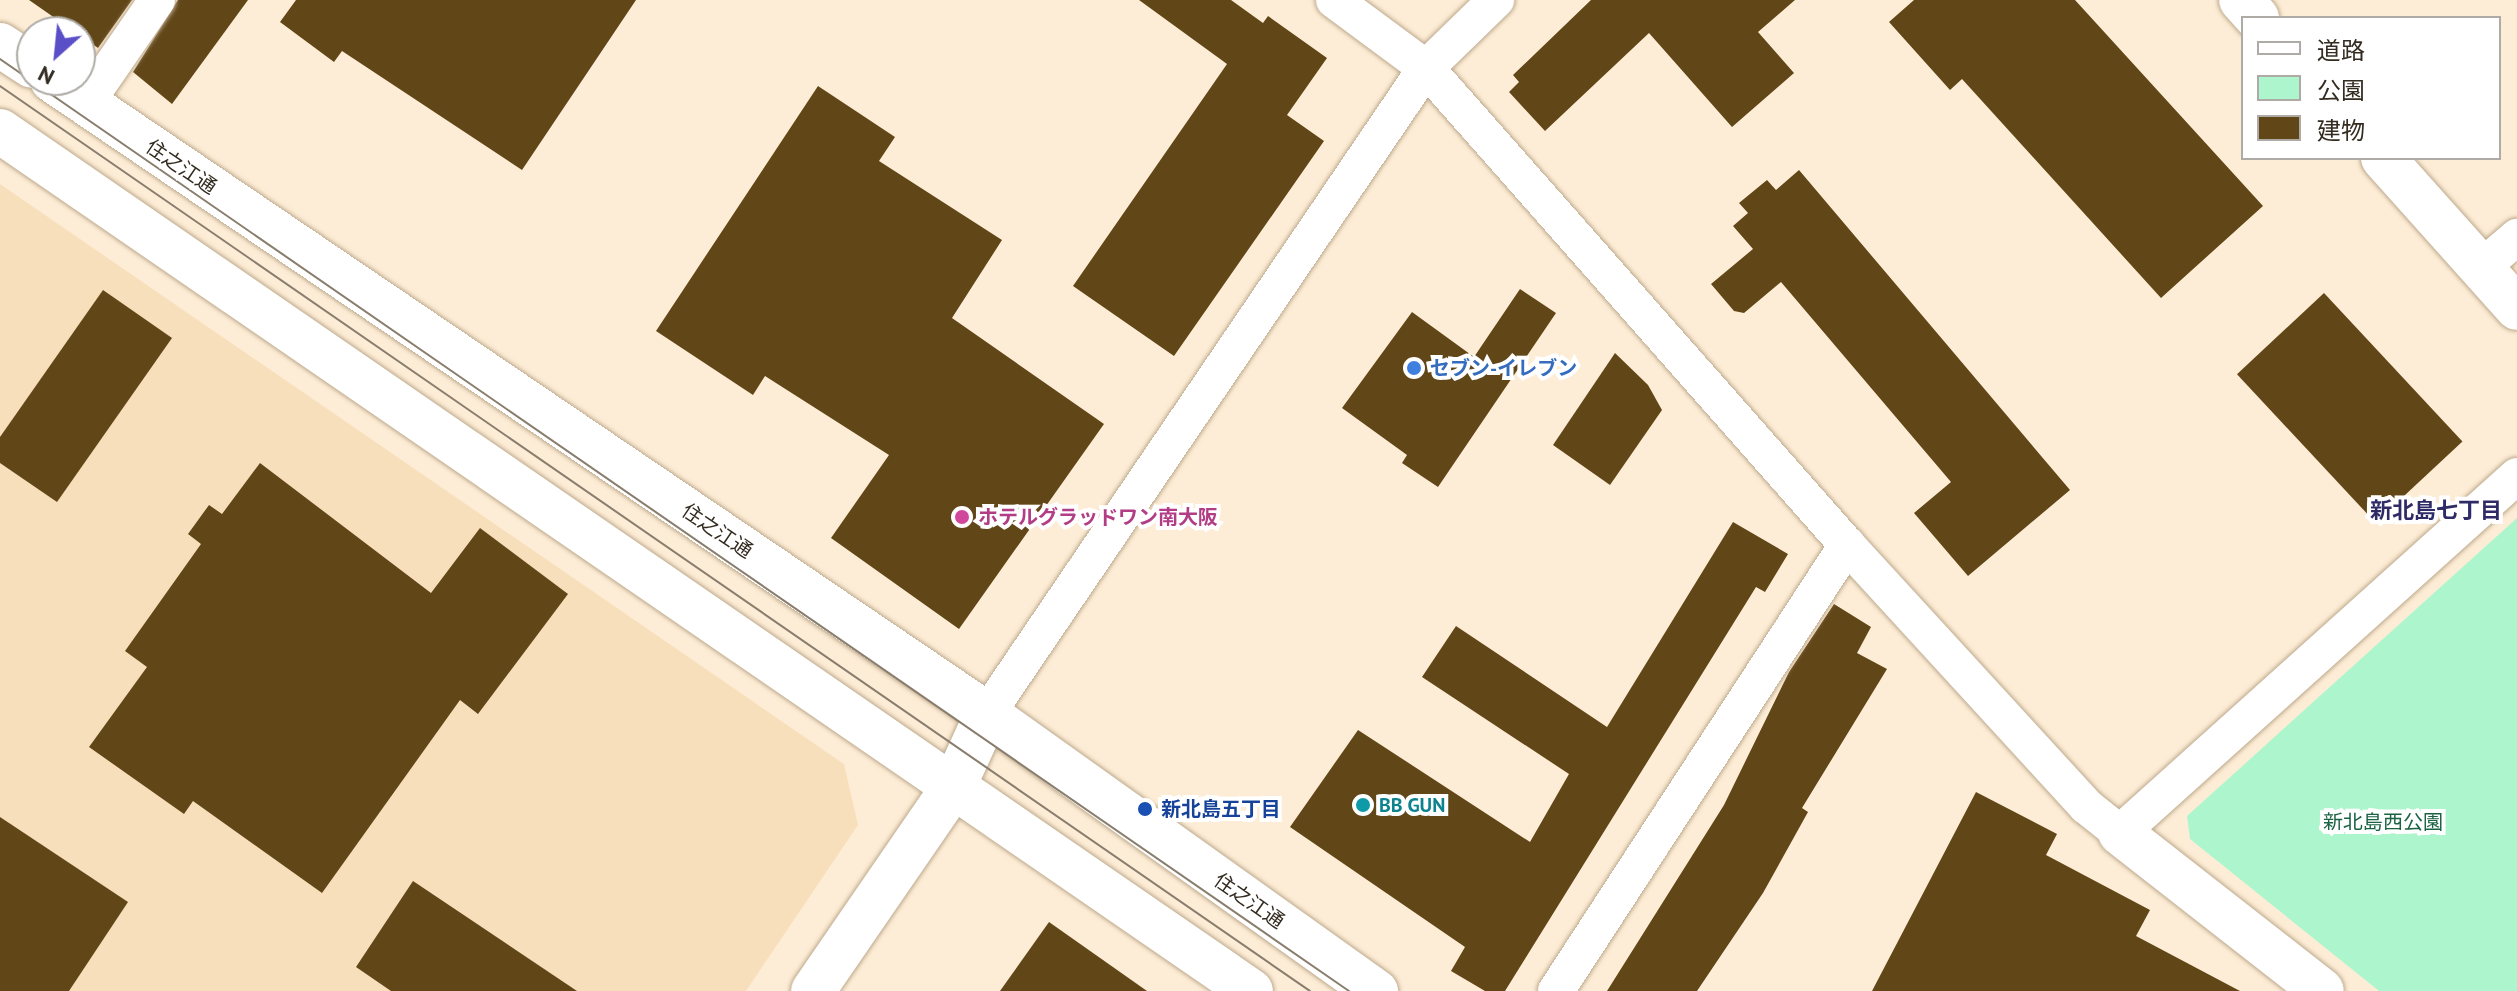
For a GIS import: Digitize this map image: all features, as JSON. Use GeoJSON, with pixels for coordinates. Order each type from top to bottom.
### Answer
{"type":"FeatureCollection","features":[{"type":"Feature","properties":{"kind":"main road"},"geometry":{"type":"LineString","coordinates":[[2241,0],[2255,16]]}},
{"type":"Feature","properties":{"kind":"main road","name":"住之江通"},"geometry":{"type":"LineString","coordinates":[[75,96],[987,714],[1376,991]]}},
{"type":"Feature","properties":{"kind":"main road"},"geometry":{"type":"LineString","coordinates":[[0,131],[1251,991]]}},
{"type":"Feature","properties":{"kind":"main road"},"geometry":{"type":"LineString","coordinates":[[2385,160],[2517,308]]}},
{"type":"Feature","properties":{"kind":"main road"},"geometry":{"type":"LineString","coordinates":[[813,991],[954,786],[987,714]]}},
{"type":"Feature","properties":{"kind":"main road"},"geometry":{"type":"LineString","coordinates":[[2120,833],[2322,991]]}},
{"type":"Feature","properties":{"kind":"street"},"geometry":{"type":"LineString","coordinates":[[96,64],[157,0]]}},
{"type":"Feature","properties":{"kind":"street"},"geometry":{"type":"LineString","coordinates":[[1334,0],[1426,68],[1847,545],[2086,806],[2120,833],[2517,476]]}},
{"type":"Feature","properties":{"kind":"street"},"geometry":{"type":"LineString","coordinates":[[987,714],[1426,68],[1496,0]]}},
{"type":"Feature","properties":{"kind":"street"},"geometry":{"type":"LineString","coordinates":[[2481,268],[2517,237]]}},
{"type":"Feature","properties":{"kind":"street"},"geometry":{"type":"LineString","coordinates":[[1556,991],[1847,545]]}},
{"type":"Feature","properties":{"kind":"shaded area"},"geometry":{"type":"Polygon","coordinates":[[[0,184],[844,764],[858,825],[746,991],[0,991],[0,184]]]}},
{"type":"Feature","properties":{"kind":"green space","name":"新北島西公園"},"geometry":{"type":"Polygon","coordinates":[[[2517,518],[2517,991],[2379,991],[2190,839],[2187,816],[2517,518]]]}},
{"type":"Feature","properties":{"kind":"building"},"geometry":{"type":"Polygon","coordinates":[[[29,0],[132,0],[98,48],[96,16],[52,16],[29,0]]]}},
{"type":"Feature","properties":{"kind":"building"},"geometry":{"type":"Polygon","coordinates":[[[178,0],[248,0],[172,104],[133,72],[178,0]]]}},
{"type":"Feature","properties":{"kind":"building"},"geometry":{"type":"Polygon","coordinates":[[[296,0],[636,0],[522,170],[342,51],[334,62],[280,22],[296,0]]]}},
{"type":"Feature","properties":{"kind":"building"},"geometry":{"type":"Polygon","coordinates":[[[1139,0],[1231,0],[1263,23],[1268,16],[1327,58],[1287,115],[1324,141],[1174,356],[1073,286],[1227,64],[1139,0]]]}},
{"type":"Feature","properties":{"kind":"building"},"geometry":{"type":"Polygon","coordinates":[[[1591,0],[1795,0],[1758,32],[1794,73],[1732,127],[1649,33],[1545,131],[1509,92],[1519,82],[1513,75],[1591,0]]]}},
{"type":"Feature","properties":{"kind":"building"},"geometry":{"type":"Polygon","coordinates":[[[1914,0],[2075,0],[2263,206],[2161,298],[1962,79],[1950,90],[1889,22],[1914,0]]]}},
{"type":"Feature","properties":{"kind":"building"},"geometry":{"type":"Polygon","coordinates":[[[818,86],[895,137],[879,161],[1002,240],[952,318],[1104,424],[959,629],[831,538],[889,455],[765,376],[753,395],[656,331],[818,86]]]}},
{"type":"Feature","properties":{"kind":"building"},"geometry":{"type":"Polygon","coordinates":[[[1799,170],[2070,490],[1968,576],[1914,513],[1951,482],[1781,282],[1744,313],[1734,311],[1711,284],[1753,249],[1733,226],[1748,213],[1739,203],[1767,180],[1776,190],[1799,170]]]}},
{"type":"Feature","properties":{"kind":"building"},"geometry":{"type":"Polygon","coordinates":[[[1520,289],[1556,313],[1438,487],[1402,463],[1407,455],[1342,408],[1412,312],[1474,357],[1520,289]]]}},
{"type":"Feature","properties":{"kind":"building"},"geometry":{"type":"Polygon","coordinates":[[[103,290],[172,338],[57,502],[0,463],[0,437],[103,290]]]}},
{"type":"Feature","properties":{"kind":"building"},"geometry":{"type":"Polygon","coordinates":[[[2324,293],[2462,441],[2375,523],[2237,374],[2324,293]]]}},
{"type":"Feature","properties":{"kind":"building"},"geometry":{"type":"Polygon","coordinates":[[[1615,353],[1648,385],[1662,410],[1610,485],[1553,445],[1615,353]]]}},
{"type":"Feature","properties":{"kind":"building"},"geometry":{"type":"Polygon","coordinates":[[[260,463],[431,593],[480,528],[568,594],[478,714],[460,700],[322,893],[193,801],[184,814],[89,747],[147,667],[125,651],[201,544],[188,534],[209,505],[222,514],[260,463]]]}},
{"type":"Feature","properties":{"kind":"building"},"geometry":{"type":"Polygon","coordinates":[[[1733,522],[1788,554],[1765,592],[1756,587],[1505,991],[1485,991],[1451,971],[1465,947],[1290,827],[1358,730],[1530,842],[1569,774],[1422,677],[1456,626],[1607,727],[1733,522]]]}},
{"type":"Feature","properties":{"kind":"building"},"geometry":{"type":"Polygon","coordinates":[[[1834,604],[1871,627],[1857,653],[1887,669],[1802,808],[1808,812],[1763,893],[1697,991],[1607,991],[1724,805],[1789,672],[1834,604]]]}},
{"type":"Feature","properties":{"kind":"building"},"geometry":{"type":"Polygon","coordinates":[[[1976,792],[2057,834],[2046,855],[2150,910],[2136,936],[2240,991],[1872,991],[1976,792]]]}},
{"type":"Feature","properties":{"kind":"building"},"geometry":{"type":"Polygon","coordinates":[[[0,817],[128,902],[69,991],[0,991],[0,817]]]}},
{"type":"Feature","properties":{"kind":"building"},"geometry":{"type":"Polygon","coordinates":[[[413,881],[577,991],[391,991],[356,967],[413,881]]]}},
{"type":"Feature","properties":{"kind":"building"},"geometry":{"type":"Polygon","coordinates":[[[1049,922],[1147,991],[1000,991],[1049,922]]]}},
{"type":"Feature","properties":{"kind":"tram line"},"geometry":{"type":"LineString","coordinates":[[0,59],[1349,991]]}},
{"type":"Feature","properties":{"kind":"tram line"},"geometry":{"type":"LineString","coordinates":[[0,86],[1310,991]]}},
{"type":"Feature","properties":{"kind":"place","name":"セブン-イレブン"},"geometry":{"type":"Point","coordinates":[1414,368]}},
{"type":"Feature","properties":{"kind":"place","name":"ホテルグラッドワン南大阪"},"geometry":{"type":"Point","coordinates":[962,517]}},
{"type":"Feature","properties":{"kind":"place","name":"BB GUN"},"geometry":{"type":"Point","coordinates":[1363,805]}},
{"type":"Feature","properties":{"kind":"place","name":"新北島五丁目"},"geometry":{"type":"Point","coordinates":[1145,809]}},
{"type":"Feature","properties":{"kind":"district","name":"新北島七丁目"},"geometry":{"type":"Point","coordinates":[2436,511]}}]}
